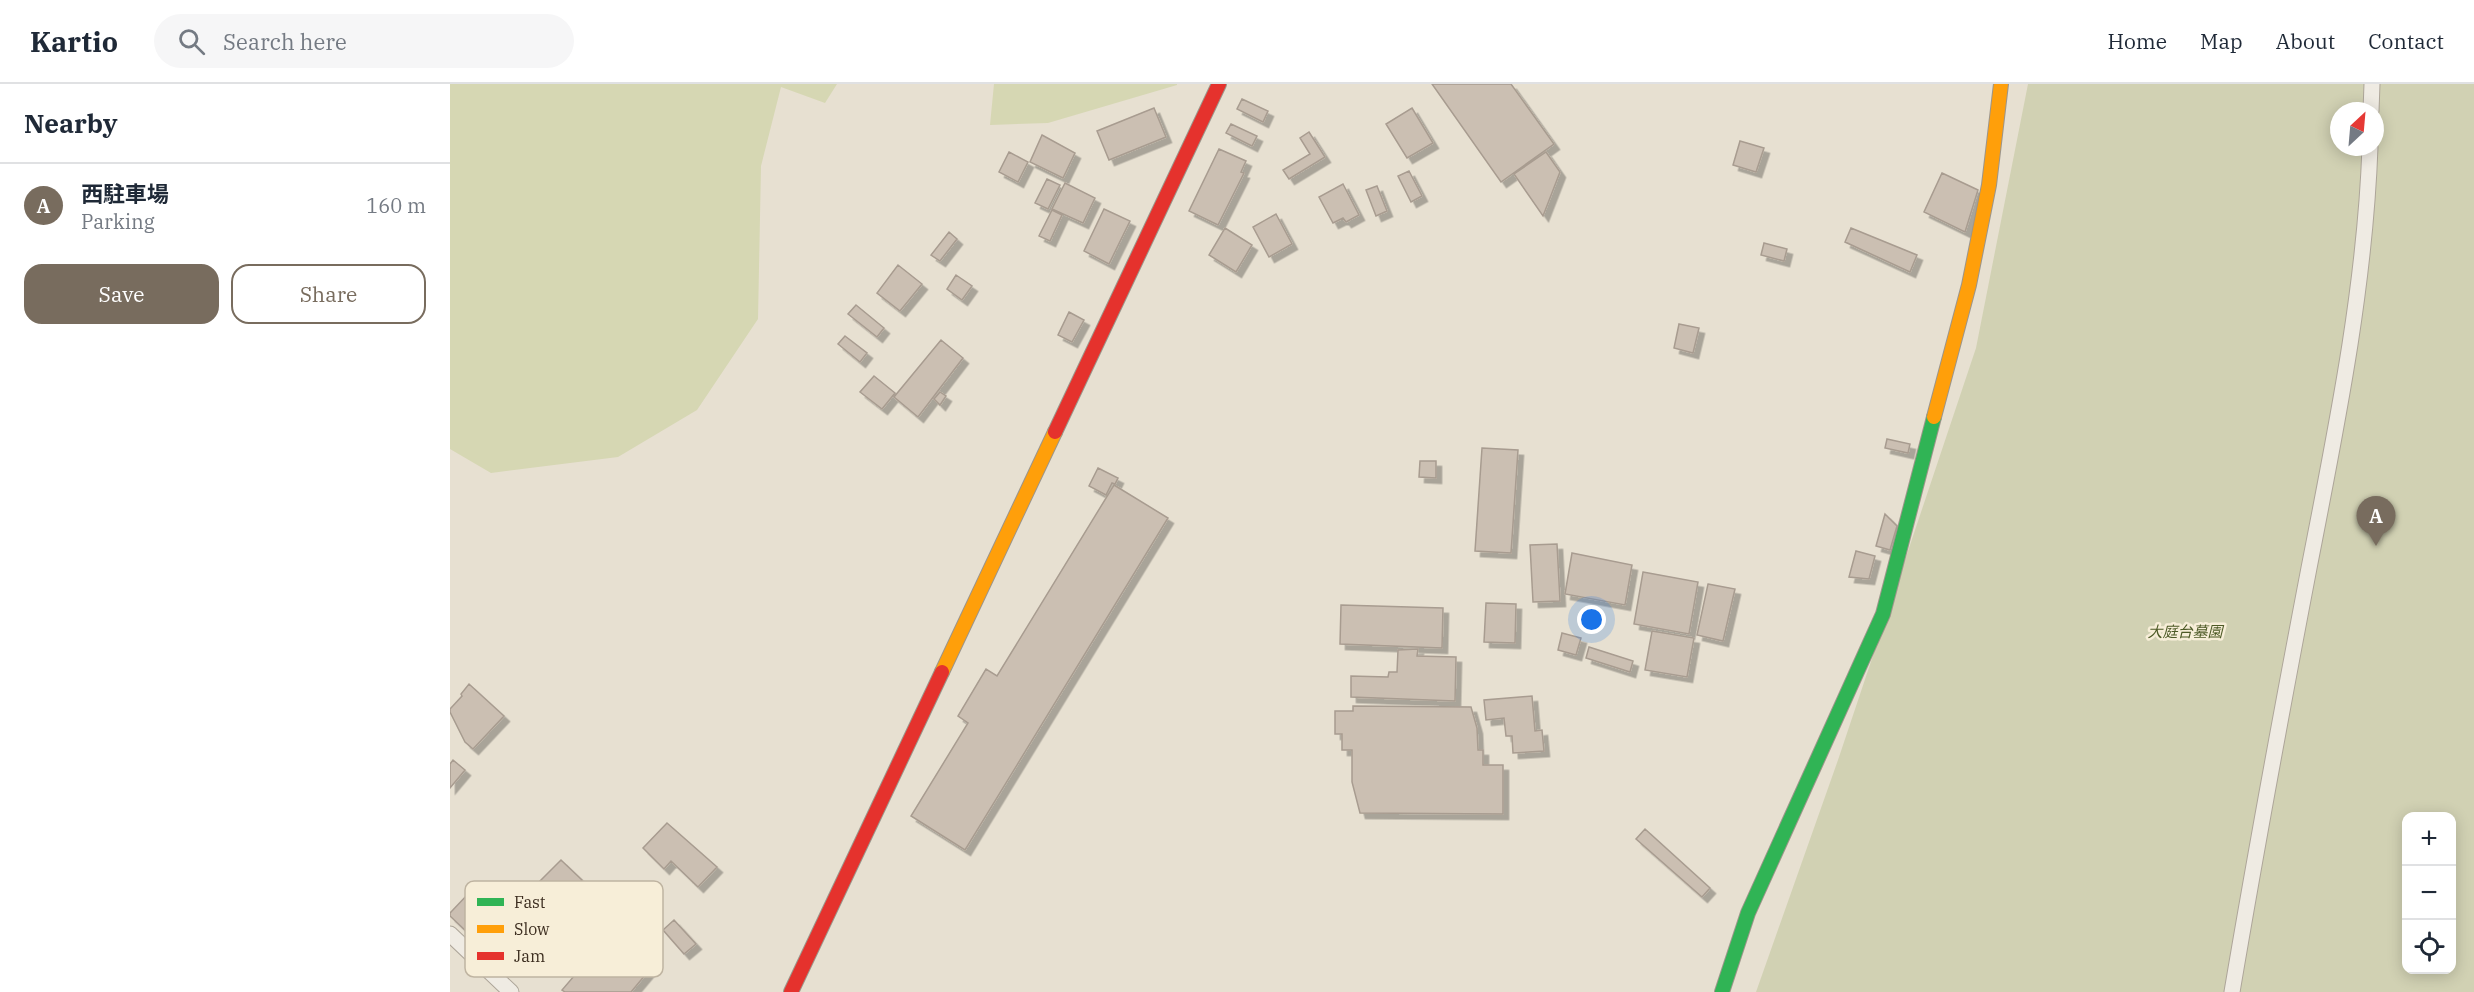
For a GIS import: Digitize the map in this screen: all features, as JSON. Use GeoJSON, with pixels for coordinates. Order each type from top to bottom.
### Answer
{"type":"FeatureCollection","features":[{"type":"Feature","properties":{"kind":"street"},"geometry":{"type":"LineString","coordinates":[[791,992],[1219,84]]}},
{"type":"Feature","properties":{"kind":"street"},"geometry":{"type":"LineString","coordinates":[[1722,992],[1748,913],[1883,614],[1969,285],[1989,186],[2001,84]]}},
{"type":"Feature","properties":{"kind":"lane"},"geometry":{"type":"LineString","coordinates":[[2371,102],[2372,84]]}},
{"type":"Feature","properties":{"kind":"lane"},"geometry":{"type":"LineString","coordinates":[[2232,992],[2270,771],[2339,414],[2367,214],[2370,156]]}},
{"type":"Feature","properties":{"kind":"lane"},"geometry":{"type":"LineString","coordinates":[[450,934],[465,948]]}},
{"type":"Feature","properties":{"kind":"lane"},"geometry":{"type":"LineString","coordinates":[[495,977],[511,992]]}},
{"type":"Feature","properties":{"kind":"green space"},"geometry":{"type":"Polygon","coordinates":[[[450,84],[837,84],[825,103],[781,87],[761,166],[758,319],[697,410],[618,457],[491,473],[450,449],[450,84]]]}},
{"type":"Feature","properties":{"kind":"green space"},"geometry":{"type":"Polygon","coordinates":[[[994,84],[1177,85],[1048,123],[990,125],[994,84]]]}},
{"type":"Feature","properties":{"kind":"green space","name":"大庭台墓園"},"geometry":{"type":"Polygon","coordinates":[[[2028,84],[2474,84],[2474,992],[1756,992],[1838,760],[1976,348],[2028,84]]]}},
{"type":"Feature","properties":{"kind":"building"},"geometry":{"type":"Polygon","coordinates":[[[1432,84],[1511,84],[1554,144],[1501,182],[1432,84]]]}},
{"type":"Feature","properties":{"kind":"building"},"geometry":{"type":"Polygon","coordinates":[[[1242,99],[1268,111],[1263,122],[1237,109],[1242,99]]]}},
{"type":"Feature","properties":{"kind":"building"},"geometry":{"type":"Polygon","coordinates":[[[1154,108],[1166,137],[1109,160],[1097,131],[1154,108]]]}},
{"type":"Feature","properties":{"kind":"building"},"geometry":{"type":"Polygon","coordinates":[[[1412,108],[1433,143],[1407,158],[1386,124],[1412,108]]]}},
{"type":"Feature","properties":{"kind":"building"},"geometry":{"type":"Polygon","coordinates":[[[1231,124],[1257,136],[1252,146],[1226,133],[1231,124]]]}},
{"type":"Feature","properties":{"kind":"building"},"geometry":{"type":"Polygon","coordinates":[[[1309,132],[1325,157],[1289,179],[1283,170],[1310,154],[1300,138],[1309,132]]]}},
{"type":"Feature","properties":{"kind":"building"},"geometry":{"type":"Polygon","coordinates":[[[1042,135],[1075,153],[1063,178],[1030,162],[1042,135]]]}},
{"type":"Feature","properties":{"kind":"building"},"geometry":{"type":"Polygon","coordinates":[[[1740,141],[1764,148],[1756,172],[1733,165],[1740,141]]]}},
{"type":"Feature","properties":{"kind":"building"},"geometry":{"type":"Polygon","coordinates":[[[1219,149],[1246,161],[1241,172],[1244,173],[1218,225],[1189,211],[1219,149]]]}},
{"type":"Feature","properties":{"kind":"building"},"geometry":{"type":"Polygon","coordinates":[[[1009,152],[1028,162],[1018,182],[999,172],[1009,152]]]}},
{"type":"Feature","properties":{"kind":"building"},"geometry":{"type":"Polygon","coordinates":[[[1546,152],[1560,172],[1543,216],[1514,174],[1546,152]]]}},
{"type":"Feature","properties":{"kind":"building"},"geometry":{"type":"Polygon","coordinates":[[[1409,171],[1422,196],[1411,202],[1398,176],[1409,171]]]}},
{"type":"Feature","properties":{"kind":"building"},"geometry":{"type":"Polygon","coordinates":[[[1942,173],[1978,190],[1965,232],[1924,212],[1942,173]]]}},
{"type":"Feature","properties":{"kind":"building"},"geometry":{"type":"Polygon","coordinates":[[[1047,179],[1060,185],[1048,209],[1035,203],[1047,179]]]}},
{"type":"Feature","properties":{"kind":"building"},"geometry":{"type":"Polygon","coordinates":[[[1065,183],[1095,198],[1083,223],[1052,209],[1065,183]]]}},
{"type":"Feature","properties":{"kind":"building"},"geometry":{"type":"Polygon","coordinates":[[[1343,184],[1359,215],[1346,222],[1343,218],[1333,223],[1319,197],[1343,184]]]}},
{"type":"Feature","properties":{"kind":"building"},"geometry":{"type":"Polygon","coordinates":[[[1377,186],[1387,211],[1376,216],[1366,190],[1377,186]]]}},
{"type":"Feature","properties":{"kind":"building"},"geometry":{"type":"Polygon","coordinates":[[[1104,209],[1130,221],[1109,264],[1084,251],[1104,209]]]}},
{"type":"Feature","properties":{"kind":"building"},"geometry":{"type":"Polygon","coordinates":[[[1052,210],[1062,215],[1050,241],[1039,236],[1052,210]]]}},
{"type":"Feature","properties":{"kind":"building"},"geometry":{"type":"Polygon","coordinates":[[[1276,214],[1292,244],[1269,257],[1253,227],[1276,214]]]}},
{"type":"Feature","properties":{"kind":"building"},"geometry":{"type":"Polygon","coordinates":[[[1225,228],[1252,245],[1236,272],[1209,255],[1225,228]]]}},
{"type":"Feature","properties":{"kind":"building"},"geometry":{"type":"Polygon","coordinates":[[[1851,228],[1917,255],[1910,272],[1845,242],[1851,228]]]}},
{"type":"Feature","properties":{"kind":"building"},"geometry":{"type":"Polygon","coordinates":[[[949,232],[957,239],[940,261],[931,255],[949,232]]]}},
{"type":"Feature","properties":{"kind":"building"},"geometry":{"type":"Polygon","coordinates":[[[1764,243],[1787,249],[1784,261],[1761,255],[1764,243]]]}},
{"type":"Feature","properties":{"kind":"building"},"geometry":{"type":"Polygon","coordinates":[[[898,265],[922,284],[900,311],[877,293],[898,265]]]}},
{"type":"Feature","properties":{"kind":"building"},"geometry":{"type":"Polygon","coordinates":[[[956,275],[972,286],[962,300],[947,289],[956,275]]]}},
{"type":"Feature","properties":{"kind":"building"},"geometry":{"type":"Polygon","coordinates":[[[856,305],[884,328],[877,337],[848,314],[856,305]]]}},
{"type":"Feature","properties":{"kind":"building"},"geometry":{"type":"Polygon","coordinates":[[[1069,312],[1084,320],[1072,342],[1058,335],[1069,312]]]}},
{"type":"Feature","properties":{"kind":"building"},"geometry":{"type":"Polygon","coordinates":[[[1679,324],[1699,328],[1693,353],[1674,348],[1679,324]]]}},
{"type":"Feature","properties":{"kind":"building"},"geometry":{"type":"Polygon","coordinates":[[[845,336],[867,353],[860,362],[838,344],[845,336]]]}},
{"type":"Feature","properties":{"kind":"building"},"geometry":{"type":"Polygon","coordinates":[[[941,340],[963,358],[918,417],[894,397],[941,340]]]}},
{"type":"Feature","properties":{"kind":"building"},"geometry":{"type":"Polygon","coordinates":[[[874,376],[895,393],[882,409],[860,392],[874,376]]]}},
{"type":"Feature","properties":{"kind":"building"},"geometry":{"type":"Polygon","coordinates":[[[940,392],[946,396],[940,405],[934,399],[940,392]]]}},
{"type":"Feature","properties":{"kind":"building"},"geometry":{"type":"Polygon","coordinates":[[[1887,439],[1910,444],[1908,453],[1885,448],[1887,439]]]}},
{"type":"Feature","properties":{"kind":"building"},"geometry":{"type":"Polygon","coordinates":[[[1482,448],[1518,450],[1511,553],[1475,551],[1482,448]]]}},
{"type":"Feature","properties":{"kind":"building"},"geometry":{"type":"Polygon","coordinates":[[[1420,461],[1436,461],[1436,478],[1419,477],[1420,461]]]}},
{"type":"Feature","properties":{"kind":"building"},"geometry":{"type":"Polygon","coordinates":[[[1098,468],[1118,478],[1115,484],[1112,483],[1106,495],[1089,486],[1098,468]]]}},
{"type":"Feature","properties":{"kind":"building"},"geometry":{"type":"Polygon","coordinates":[[[1114,485],[1168,518],[965,850],[911,816],[968,723],[958,716],[986,669],[997,676],[1114,485]]]}},
{"type":"Feature","properties":{"kind":"building"},"geometry":{"type":"Polygon","coordinates":[[[1885,514],[1897,526],[1890,550],[1876,546],[1885,514]]]}},
{"type":"Feature","properties":{"kind":"building"},"geometry":{"type":"Polygon","coordinates":[[[1557,544],[1560,601],[1533,602],[1530,545],[1557,544]]]}},
{"type":"Feature","properties":{"kind":"building"},"geometry":{"type":"Polygon","coordinates":[[[1856,551],[1875,556],[1869,579],[1849,577],[1856,551]]]}},
{"type":"Feature","properties":{"kind":"building"},"geometry":{"type":"Polygon","coordinates":[[[1572,553],[1632,565],[1625,605],[1565,594],[1572,553]]]}},
{"type":"Feature","properties":{"kind":"building"},"geometry":{"type":"Polygon","coordinates":[[[1643,572],[1698,582],[1689,634],[1634,624],[1643,572]]]}},
{"type":"Feature","properties":{"kind":"building"},"geometry":{"type":"Polygon","coordinates":[[[1708,584],[1735,589],[1723,641],[1697,635],[1708,584]]]}},
{"type":"Feature","properties":{"kind":"building"},"geometry":{"type":"Polygon","coordinates":[[[1486,603],[1516,604],[1515,643],[1484,642],[1486,603]]]}},
{"type":"Feature","properties":{"kind":"building"},"geometry":{"type":"Polygon","coordinates":[[[1341,605],[1443,608],[1442,648],[1340,644],[1341,605]]]}},
{"type":"Feature","properties":{"kind":"building"},"geometry":{"type":"Polygon","coordinates":[[[1652,631],[1694,638],[1687,677],[1645,670],[1652,631]]]}},
{"type":"Feature","properties":{"kind":"building"},"geometry":{"type":"Polygon","coordinates":[[[1562,633],[1581,638],[1576,655],[1558,650],[1562,633]]]}},
{"type":"Feature","properties":{"kind":"building"},"geometry":{"type":"Polygon","coordinates":[[[1589,647],[1633,661],[1630,672],[1586,658],[1589,647]]]}},
{"type":"Feature","properties":{"kind":"building"},"geometry":{"type":"Polygon","coordinates":[[[1418,649],[1417,656],[1456,657],[1455,701],[1351,697],[1351,676],[1388,677],[1389,672],[1397,672],[1398,650],[1418,649]]]}},
{"type":"Feature","properties":{"kind":"building"},"geometry":{"type":"Polygon","coordinates":[[[469,684],[504,716],[473,749],[465,742],[450,712],[469,684]]]}},
{"type":"Feature","properties":{"kind":"building"},"geometry":{"type":"Polygon","coordinates":[[[1532,696],[1535,731],[1542,730],[1544,751],[1513,753],[1512,736],[1506,736],[1504,718],[1486,720],[1484,700],[1532,696]]]}},
{"type":"Feature","properties":{"kind":"building"},"geometry":{"type":"Polygon","coordinates":[[[1353,706],[1471,707],[1477,728],[1478,750],[1483,750],[1483,765],[1503,765],[1503,814],[1360,813],[1352,782],[1352,750],[1342,750],[1342,734],[1335,734],[1335,711],[1353,711],[1353,706]]]}},
{"type":"Feature","properties":{"kind":"building"},"geometry":{"type":"Polygon","coordinates":[[[453,760],[465,770],[450,788],[450,764],[453,760]]]}},
{"type":"Feature","properties":{"kind":"building"},"geometry":{"type":"Polygon","coordinates":[[[667,823],[717,867],[698,887],[671,861],[664,869],[643,848],[667,823]]]}},
{"type":"Feature","properties":{"kind":"building"},"geometry":{"type":"Polygon","coordinates":[[[1645,829],[1710,888],[1702,897],[1636,839],[1645,829]]]}},
{"type":"Feature","properties":{"kind":"building"},"geometry":{"type":"Polygon","coordinates":[[[561,860],[582,880],[581,881],[540,881],[561,860]]]}},
{"type":"Feature","properties":{"kind":"building"},"geometry":{"type":"Polygon","coordinates":[[[465,897],[465,930],[450,916],[450,913],[465,897]]]}},
{"type":"Feature","properties":{"kind":"building"},"geometry":{"type":"Polygon","coordinates":[[[674,920],[696,944],[684,954],[663,930],[674,920]]]}},
{"type":"Feature","properties":{"kind":"building"},"geometry":{"type":"Polygon","coordinates":[[[573,977],[644,977],[631,992],[565,992],[562,990],[573,977]]]}},
{"type":"Feature","properties":{"kind":"traffic: fast"},"geometry":{"type":"LineString","coordinates":[[1722,992],[1748,913],[1883,614],[1934,417]]}},
{"type":"Feature","properties":{"kind":"traffic: slow"},"geometry":{"type":"LineString","coordinates":[[1934,417],[1969,285],[1989,185],[2001,84]]}},
{"type":"Feature","properties":{"kind":"traffic: slow"},"geometry":{"type":"LineString","coordinates":[[942,672],[1055,432]]}},
{"type":"Feature","properties":{"kind":"traffic: jam"},"geometry":{"type":"LineString","coordinates":[[1055,432],[1219,84]]}},
{"type":"Feature","properties":{"kind":"traffic: jam"},"geometry":{"type":"LineString","coordinates":[[791,992],[942,672]]}},
{"type":"Feature","properties":{"kind":"place","name":"西駐車場"},"geometry":{"type":"Point","coordinates":[2376,546]}}]}
